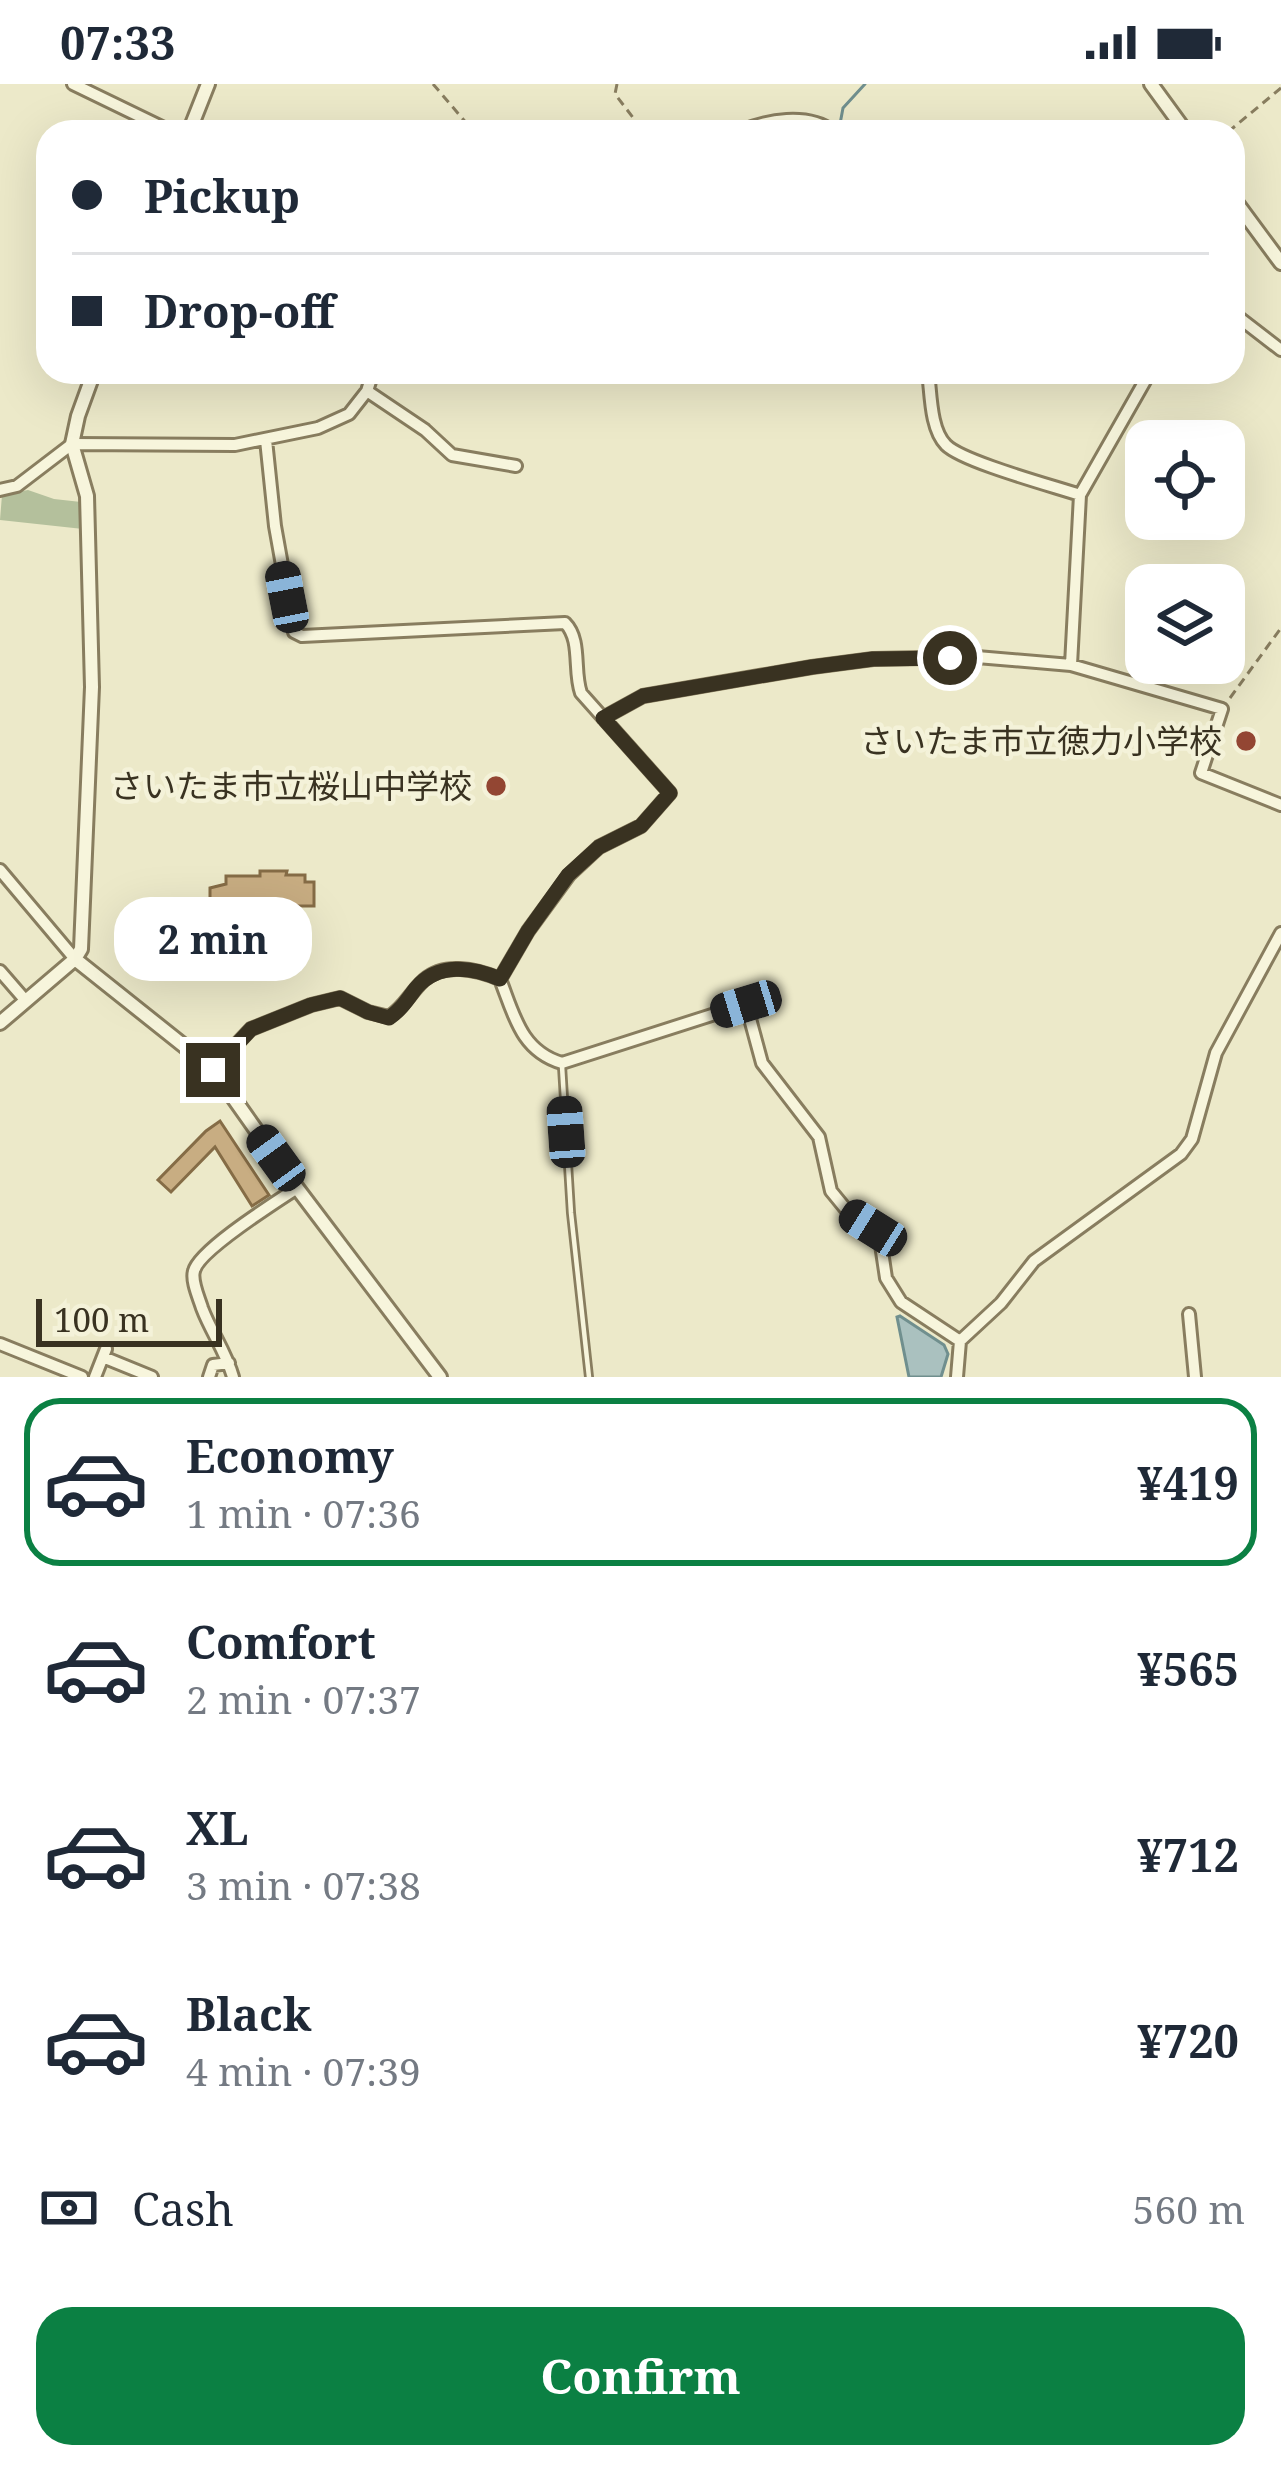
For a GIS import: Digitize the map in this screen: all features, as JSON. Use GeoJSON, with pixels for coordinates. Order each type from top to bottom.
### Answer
{"type":"FeatureCollection","features":[{"type":"Feature","properties":{"kind":"street"},"geometry":{"type":"LineString","coordinates":[[73,84],[147,120]]}},
{"type":"Feature","properties":{"kind":"street"},"geometry":{"type":"LineString","coordinates":[[194,120],[208,84]]}},
{"type":"Feature","properties":{"kind":"street"},"geometry":{"type":"LineString","coordinates":[[1151,84],[1177,120]]}},
{"type":"Feature","properties":{"kind":"street"},"geometry":{"type":"LineString","coordinates":[[1245,214],[1281,263]]}},
{"type":"Feature","properties":{"kind":"street"},"geometry":{"type":"LineString","coordinates":[[1245,322],[1281,350]]}},
{"type":"Feature","properties":{"kind":"street"},"geometry":{"type":"LineString","coordinates":[[0,1023],[81,949],[92,687],[87,496],[72,443],[90,384]]}},
{"type":"Feature","properties":{"kind":"street"},"geometry":{"type":"LineString","coordinates":[[0,490],[17,486],[72,443],[235,445],[318,428],[349,414],[369,384]]}},
{"type":"Feature","properties":{"kind":"street"},"geometry":{"type":"LineString","coordinates":[[930,384],[938,430],[947,446],[1080,495]]}},
{"type":"Feature","properties":{"kind":"street"},"geometry":{"type":"LineString","coordinates":[[1072,665],[1080,495],[1143,384]]}},
{"type":"Feature","properties":{"kind":"street"},"geometry":{"type":"LineString","coordinates":[[367,392],[425,430],[452,455],[516,466]]}},
{"type":"Feature","properties":{"kind":"street"},"geometry":{"type":"LineString","coordinates":[[266,440],[294,632],[302,636],[565,622],[574,632],[580,693],[670,793],[641,826],[599,847],[568,875],[500,979]]}},
{"type":"Feature","properties":{"kind":"street"},"geometry":{"type":"LineString","coordinates":[[603,718],[643,696],[873,659],[977,657],[1072,665],[1222,709],[1201,773],[1281,805]]}},
{"type":"Feature","properties":{"kind":"street"},"geometry":{"type":"LineString","coordinates":[[0,870],[75,959],[213,1070],[440,1377]]}},
{"type":"Feature","properties":{"kind":"street"},"geometry":{"type":"LineString","coordinates":[[957,1377],[960,1341],[1001,1303],[1034,1261],[1181,1154],[1192,1139],[1216,1053],[1281,933]]}},
{"type":"Feature","properties":{"kind":"street"},"geometry":{"type":"LineString","coordinates":[[213,1070],[251,1029],[311,1005],[340,998],[389,1018],[426,978],[442,969],[483,972],[500,979],[524,1040],[562,1063],[746,1004],[762,1063],[819,1137],[831,1191],[880,1238],[886,1278],[894,1294],[960,1341]]}},
{"type":"Feature","properties":{"kind":"street"},"geometry":{"type":"LineString","coordinates":[[0,971],[26,1001]]}},
{"type":"Feature","properties":{"kind":"street"},"geometry":{"type":"LineString","coordinates":[[233,1377],[203,1312],[194,1269],[237,1229],[296,1188]]}},
{"type":"Feature","properties":{"kind":"street"},"geometry":{"type":"LineString","coordinates":[[1189,1314],[1195,1377]]}},
{"type":"Feature","properties":{"kind":"street"},"geometry":{"type":"LineString","coordinates":[[0,1344],[82,1377]]}},
{"type":"Feature","properties":{"kind":"street"},"geometry":{"type":"LineString","coordinates":[[95,1377],[104,1353],[152,1377]]}},
{"type":"Feature","properties":{"kind":"street"},"geometry":{"type":"LineString","coordinates":[[209,1377],[213,1365],[229,1363]]}},
{"type":"Feature","properties":{"kind":"lane"},"geometry":{"type":"LineString","coordinates":[[562,1063],[589,1377]]}},
{"type":"Feature","properties":{"kind":"path"},"geometry":{"type":"LineString","coordinates":[[433,84],[464,120]]}},
{"type":"Feature","properties":{"kind":"path"},"geometry":{"type":"LineString","coordinates":[[617,84],[615,94],[635,120]]}},
{"type":"Feature","properties":{"kind":"path"},"geometry":{"type":"LineString","coordinates":[[1242,120],[1281,88]]}},
{"type":"Feature","properties":{"kind":"path"},"geometry":{"type":"LineString","coordinates":[[1222,709],[1281,628]]}},
{"type":"Feature","properties":{"kind":"green space"},"geometry":{"type":"Polygon","coordinates":[[[28,490],[81,502],[83,529],[0,520],[2,495],[28,490]]]}},
{"type":"Feature","properties":{"kind":"water"},"geometry":{"type":"Polygon","coordinates":[[[900,1316],[944,1345],[948,1354],[941,1377],[909,1377],[900,1316]]]}},
{"type":"Feature","properties":{"kind":"building"},"geometry":{"type":"Polygon","coordinates":[[[260,871],[305,875],[305,882],[314,882],[314,906],[230,906],[230,935],[212,938],[210,888],[226,884],[226,876],[260,876],[260,871]]]}},
{"type":"Feature","properties":{"kind":"building"},"geometry":{"type":"Polygon","coordinates":[[[220,1121],[269,1195],[252,1206],[215,1147],[171,1192],[158,1180],[220,1121]]]}},
{"type":"Feature","properties":{"kind":"waterway"},"geometry":{"type":"LineString","coordinates":[[841,120],[843,108],[865,84]]}},
{"type":"Feature","properties":{"kind":"place","name":"さいたま市立徳力小学校"},"geometry":{"type":"Point","coordinates":[1246,741]}},
{"type":"Feature","properties":{"kind":"place","name":"さいたま市立桜山中学校"},"geometry":{"type":"Point","coordinates":[496,786]}},
{"type":"Feature","properties":{"kind":"route"},"geometry":{"type":"LineString","coordinates":[[213,1070],[251,1029],[311,1005],[340,998],[389,1018],[426,978],[442,969],[483,972],[500,979],[568,875],[599,847],[641,826],[670,793],[603,718],[643,696],[873,659],[950,658]]}}]}
